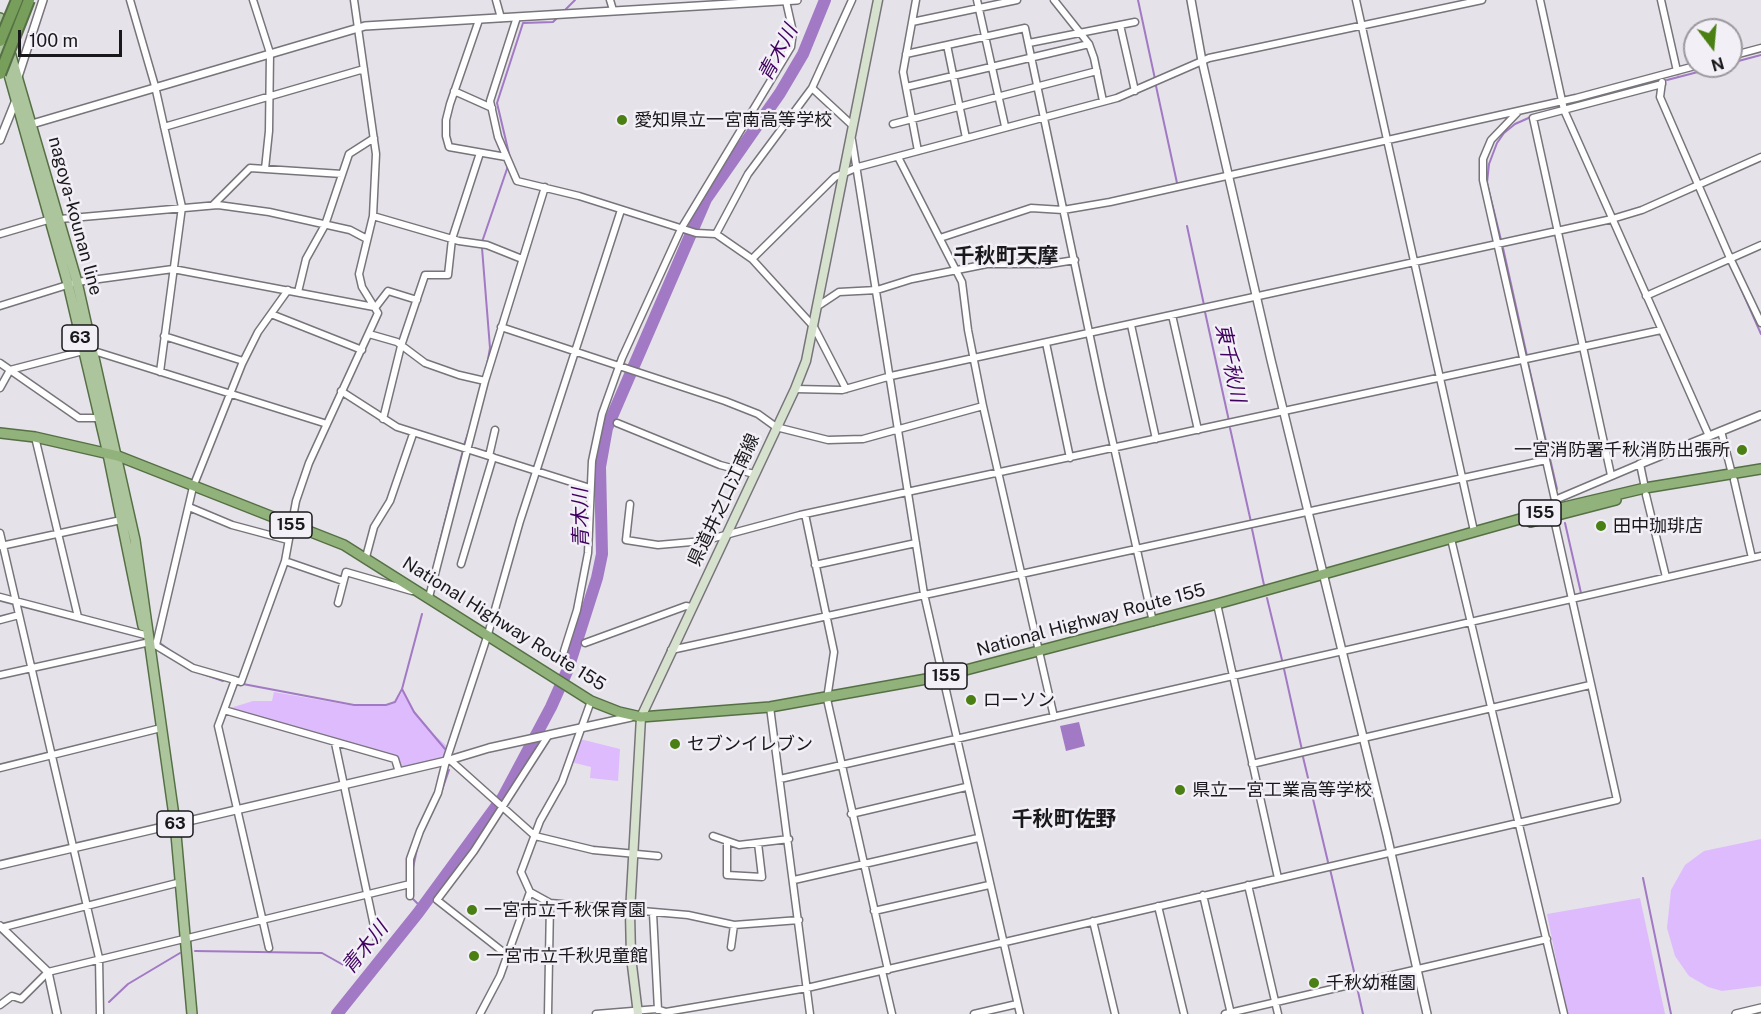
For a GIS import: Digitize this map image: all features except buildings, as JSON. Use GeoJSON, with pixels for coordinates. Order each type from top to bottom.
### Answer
{"type":"FeatureCollection","features":[{"type":"Feature","properties":{"kind":"highway"},"geometry":{"type":"LineString","coordinates":[[0,42],[17,0]]}},
{"type":"Feature","properties":{"kind":"highway"},"geometry":{"type":"LineString","coordinates":[[0,74],[29,0]]}},
{"type":"Feature","properties":{"kind":"highway","name":"National Highway Route 155"},"geometry":{"type":"LineString","coordinates":[[0,433],[35,436],[113,455],[292,525],[366,557],[591,700],[619,712],[641,717],[770,707],[827,699],[943,676],[1154,622],[1474,531],[1646,491],[1733,477],[1761,475]]}},
{"type":"Feature","properties":{"kind":"highway","name":"National Highway Route 155"},"geometry":{"type":"LineString","coordinates":[[1733,477],[1761,469]]}},
{"type":"Feature","properties":{"kind":"highway","name":"National Highway Route 155"},"geometry":{"type":"LineString","coordinates":[[1322,574],[1344,573],[1553,513]]}},
{"type":"Feature","properties":{"kind":"main road","name":"県道井之口江南線"},"geometry":{"type":"LineString","coordinates":[[637,1012],[631,957],[630,912],[641,717],[795,389],[814,327],[878,0]]}},
{"type":"Feature","properties":{"kind":"main road","name":"nagoya-kounan line"},"geometry":{"type":"LineString","coordinates":[[0,18],[32,124],[72,283],[94,351],[113,455],[121,520],[143,625],[152,641]]}},
{"type":"Feature","properties":{"kind":"main road","name":"nagoya-kounan line"},"geometry":{"type":"LineString","coordinates":[[0,42],[16,100],[56,219]]}},
{"type":"Feature","properties":{"kind":"main road","name":"nagoya-kounan line"},"geometry":{"type":"LineString","coordinates":[[72,283],[83,351],[98,418],[113,455],[135,540],[152,641],[175,823],[192,1014]]}},
{"type":"Feature","properties":{"kind":"street"},"geometry":{"type":"LineString","coordinates":[[0,140],[16,100],[18,78],[44,0]]}},
{"type":"Feature","properties":{"kind":"street"},"geometry":{"type":"LineString","coordinates":[[130,0],[155,86],[182,207],[160,372]]}},
{"type":"Feature","properties":{"kind":"street"},"geometry":{"type":"LineString","coordinates":[[254,0],[270,53],[270,95],[265,169]]}},
{"type":"Feature","properties":{"kind":"street"},"geometry":{"type":"LineString","coordinates":[[0,597],[78,617],[152,641],[194,668],[241,682],[285,561],[296,501],[309,464],[340,391],[362,350],[378,313],[363,287],[359,274],[373,216],[376,154],[354,0]]}},
{"type":"Feature","properties":{"kind":"street"},"geometry":{"type":"LineString","coordinates":[[496,0],[501,18]]}},
{"type":"Feature","properties":{"kind":"street"},"geometry":{"type":"LineString","coordinates":[[611,0],[613,9]]}},
{"type":"Feature","properties":{"kind":"street"},"geometry":{"type":"LineString","coordinates":[[32,124],[357,28],[715,2],[796,0]]}},
{"type":"Feature","properties":{"kind":"street"},"geometry":{"type":"LineString","coordinates":[[717,234],[748,174],[812,88],[852,0]]}},
{"type":"Feature","properties":{"kind":"street"},"geometry":{"type":"LineString","coordinates":[[915,0],[903,72],[918,151]]}},
{"type":"Feature","properties":{"kind":"street"},"geometry":{"type":"LineString","coordinates":[[978,0],[1005,126]]}},
{"type":"Feature","properties":{"kind":"street"},"geometry":{"type":"LineString","coordinates":[[912,22],[1017,0]]}},
{"type":"Feature","properties":{"kind":"street"},"geometry":{"type":"LineString","coordinates":[[1054,0],[1089,44],[1102,101]]}},
{"type":"Feature","properties":{"kind":"street"},"geometry":{"type":"LineString","coordinates":[[1191,0],[1202,61],[1322,574],[1364,738],[1427,1014]]}},
{"type":"Feature","properties":{"kind":"street"},"geometry":{"type":"LineString","coordinates":[[1356,0],[1474,531]]}},
{"type":"Feature","properties":{"kind":"street"},"geometry":{"type":"LineString","coordinates":[[752,260],[843,173],[858,166],[1135,91],[1202,61],[1482,0]]}},
{"type":"Feature","properties":{"kind":"street"},"geometry":{"type":"LineString","coordinates":[[1539,0],[1564,110],[1708,436]]}},
{"type":"Feature","properties":{"kind":"street"},"geometry":{"type":"LineString","coordinates":[[1661,0],[1677,71]]}},
{"type":"Feature","properties":{"kind":"street"},"geometry":{"type":"LineString","coordinates":[[564,651],[577,610],[588,553],[590,488],[596,437],[619,366],[681,229],[791,47],[794,32],[786,1]]}},
{"type":"Feature","properties":{"kind":"street"},"geometry":{"type":"LineString","coordinates":[[517,17],[490,101],[506,157],[517,181],[545,187],[696,233],[717,234],[752,260],[814,327],[846,389]]}},
{"type":"Feature","properties":{"kind":"street"},"geometry":{"type":"LineString","coordinates":[[479,20],[446,120],[449,147],[506,157]]}},
{"type":"Feature","properties":{"kind":"street"},"geometry":{"type":"LineString","coordinates":[[1029,43],[1135,22]]}},
{"type":"Feature","properties":{"kind":"street"},"geometry":{"type":"LineString","coordinates":[[1120,25],[1135,91]]}},
{"type":"Feature","properties":{"kind":"street"},"geometry":{"type":"LineString","coordinates":[[906,54],[1025,28],[1042,118],[1154,622]]}},
{"type":"Feature","properties":{"kind":"street"},"geometry":{"type":"LineString","coordinates":[[906,87],[1089,44]]}},
{"type":"Feature","properties":{"kind":"street"},"geometry":{"type":"LineString","coordinates":[[947,45],[966,138]]}},
{"type":"Feature","properties":{"kind":"street"},"geometry":{"type":"LineString","coordinates":[[1743,53],[1761,48]]}},
{"type":"Feature","properties":{"kind":"street"},"geometry":{"type":"LineString","coordinates":[[164,127],[364,69]]}},
{"type":"Feature","properties":{"kind":"street"},"geometry":{"type":"LineString","coordinates":[[940,238],[1030,208],[1063,210],[1229,175],[1561,102],[1683,69]]}},
{"type":"Feature","properties":{"kind":"street"},"geometry":{"type":"LineString","coordinates":[[893,124],[1097,71]]}},
{"type":"Feature","properties":{"kind":"street"},"geometry":{"type":"LineString","coordinates":[[1661,76],[1659,97],[1761,323]]}},
{"type":"Feature","properties":{"kind":"street"},"geometry":{"type":"LineString","coordinates":[[1611,475],[1533,118],[1662,84]]}},
{"type":"Feature","properties":{"kind":"street"},"geometry":{"type":"LineString","coordinates":[[812,88],[852,126]]}},
{"type":"Feature","properties":{"kind":"street"},"geometry":{"type":"LineString","coordinates":[[454,91],[492,108]]}},
{"type":"Feature","properties":{"kind":"street"},"geometry":{"type":"LineString","coordinates":[[596,1014],[658,1010],[666,1013],[807,988],[1518,821],[1617,800],[1553,513],[1555,500],[1483,180],[1484,159],[1499,129],[1520,111]]}},
{"type":"Feature","properties":{"kind":"street"},"geometry":{"type":"LineString","coordinates":[[851,135],[858,166],[924,594],[966,787],[1020,1014]]}},
{"type":"Feature","properties":{"kind":"street"},"geometry":{"type":"LineString","coordinates":[[298,292],[306,259],[325,225],[349,154],[374,138]]}},
{"type":"Feature","properties":{"kind":"street"},"geometry":{"type":"LineString","coordinates":[[383,419],[401,346],[425,275],[448,275],[452,239],[480,153]]}},
{"type":"Feature","properties":{"kind":"street"},"geometry":{"type":"LineString","coordinates":[[898,157],[962,282],[983,406],[1054,717]]}},
{"type":"Feature","properties":{"kind":"street"},"geometry":{"type":"LineString","coordinates":[[795,389],[846,389],[891,376],[1612,219],[1761,157]]}},
{"type":"Feature","properties":{"kind":"street"},"geometry":{"type":"LineString","coordinates":[[213,205],[250,168],[342,174]]}},
{"type":"Feature","properties":{"kind":"street"},"geometry":{"type":"LineString","coordinates":[[338,603],[346,572],[429,597],[485,381],[545,187]]}},
{"type":"Feature","properties":{"kind":"street"},"geometry":{"type":"LineString","coordinates":[[0,234],[56,219],[213,205],[269,212],[350,230],[368,239]]}},
{"type":"Feature","properties":{"kind":"street"},"geometry":{"type":"LineString","coordinates":[[410,896],[410,859],[438,793],[536,471],[621,210]]}},
{"type":"Feature","properties":{"kind":"street"},"geometry":{"type":"LineString","coordinates":[[373,216],[452,239],[487,245],[522,259]]}},
{"type":"Feature","properties":{"kind":"street"},"geometry":{"type":"LineString","coordinates":[[1646,296],[1761,244]]}},
{"type":"Feature","properties":{"kind":"street"},"geometry":{"type":"LineString","coordinates":[[818,306],[839,292],[877,290],[957,269],[987,264],[1050,264],[1075,260]]}},
{"type":"Feature","properties":{"kind":"street"},"geometry":{"type":"LineString","coordinates":[[0,306],[72,283],[173,269],[374,307]]}},
{"type":"Feature","properties":{"kind":"street"},"geometry":{"type":"LineString","coordinates":[[152,641],[193,487],[243,362],[288,290]]}},
{"type":"Feature","properties":{"kind":"street"},"geometry":{"type":"LineString","coordinates":[[374,307],[388,291],[417,300]]}},
{"type":"Feature","properties":{"kind":"street"},"geometry":{"type":"LineString","coordinates":[[271,314],[362,350]]}},
{"type":"Feature","properties":{"kind":"street"},"geometry":{"type":"LineString","coordinates":[[1172,315],[1198,430]]}},
{"type":"Feature","properties":{"kind":"street"},"geometry":{"type":"LineString","coordinates":[[1131,325],[1156,439]]}},
{"type":"Feature","properties":{"kind":"street"},"geometry":{"type":"LineString","coordinates":[[501,327],[725,401],[758,414],[776,428],[828,440],[863,439],[983,406]]}},
{"type":"Feature","properties":{"kind":"street"},"geometry":{"type":"LineString","coordinates":[[630,504],[626,540],[658,545],[724,538],[805,514],[1661,330]]}},
{"type":"Feature","properties":{"kind":"street"},"geometry":{"type":"LineString","coordinates":[[369,334],[401,346],[425,363],[485,381]]}},
{"type":"Feature","properties":{"kind":"street"},"geometry":{"type":"LineString","coordinates":[[164,336],[243,362]]}},
{"type":"Feature","properties":{"kind":"street"},"geometry":{"type":"LineString","coordinates":[[1046,343],[1070,458]]}},
{"type":"Feature","properties":{"kind":"street"},"geometry":{"type":"LineString","coordinates":[[0,388],[10,370],[83,351]]}},
{"type":"Feature","properties":{"kind":"street"},"geometry":{"type":"LineString","coordinates":[[94,351],[231,393],[280,411],[327,423]]}},
{"type":"Feature","properties":{"kind":"street"},"geometry":{"type":"LineString","coordinates":[[0,363],[79,418],[98,418]]}},
{"type":"Feature","properties":{"kind":"street"},"geometry":{"type":"LineString","coordinates":[[340,391],[383,419],[413,434],[590,488]]}},
{"type":"Feature","properties":{"kind":"street"},"geometry":{"type":"LineString","coordinates":[[1555,500],[1761,415]]}},
{"type":"Feature","properties":{"kind":"street"},"geometry":{"type":"LineString","coordinates":[[618,423],[720,465],[754,474]]}},
{"type":"Feature","properties":{"kind":"street"},"geometry":{"type":"LineString","coordinates":[[461,564],[491,457],[495,430]]}},
{"type":"Feature","properties":{"kind":"street"},"geometry":{"type":"LineString","coordinates":[[1721,431],[1752,558]]}},
{"type":"Feature","properties":{"kind":"street"},"geometry":{"type":"LineString","coordinates":[[366,557],[374,527],[390,501],[413,434]]}},
{"type":"Feature","properties":{"kind":"street"},"geometry":{"type":"LineString","coordinates":[[35,436],[78,617]]}},
{"type":"Feature","properties":{"kind":"street"},"geometry":{"type":"LineString","coordinates":[[671,650],[1546,460]]}},
{"type":"Feature","properties":{"kind":"street"},"geometry":{"type":"LineString","coordinates":[[1640,464],[1666,577]]}},
{"type":"Feature","properties":{"kind":"street"},"geometry":{"type":"LineString","coordinates":[[189,507],[232,525],[288,540]]}},
{"type":"Feature","properties":{"kind":"street"},"geometry":{"type":"LineString","coordinates":[[805,514],[834,652],[827,699],[874,911],[892,1014]]}},
{"type":"Feature","properties":{"kind":"street"},"geometry":{"type":"LineString","coordinates":[[2,546],[121,520]]}},
{"type":"Feature","properties":{"kind":"street"},"geometry":{"type":"LineString","coordinates":[[0,533],[99,958],[100,1014]]}},
{"type":"Feature","properties":{"kind":"street"},"geometry":{"type":"LineString","coordinates":[[815,565],[916,543]]}},
{"type":"Feature","properties":{"kind":"street"},"geometry":{"type":"LineString","coordinates":[[1452,543],[1564,1014]]}},
{"type":"Feature","properties":{"kind":"street"},"geometry":{"type":"LineString","coordinates":[[780,779],[1761,556]]}},
{"type":"Feature","properties":{"kind":"street"},"geometry":{"type":"LineString","coordinates":[[285,561],[343,581]]}},
{"type":"Feature","properties":{"kind":"street"},"geometry":{"type":"LineString","coordinates":[[1217,604],[1278,878]]}},
{"type":"Feature","properties":{"kind":"street"},"geometry":{"type":"LineString","coordinates":[[585,643],[686,606],[692,606]]}},
{"type":"Feature","properties":{"kind":"street"},"geometry":{"type":"LineString","coordinates":[[0,620],[19,615]]}},
{"type":"Feature","properties":{"kind":"street"},"geometry":{"type":"LineString","coordinates":[[0,675],[152,641]]}},
{"type":"Feature","properties":{"kind":"street"},"geometry":{"type":"LineString","coordinates":[[236,680],[218,726],[269,948]]}},
{"type":"Feature","properties":{"kind":"street"},"geometry":{"type":"LineString","coordinates":[[1252,764],[1590,685]]}},
{"type":"Feature","properties":{"kind":"street"},"geometry":{"type":"LineString","coordinates":[[591,700],[562,782],[535,836],[521,872],[531,892],[550,903],[630,912],[688,915],[734,925],[799,920]]}},
{"type":"Feature","properties":{"kind":"street"},"geometry":{"type":"LineString","coordinates":[[770,707],[810,1014]]}},
{"type":"Feature","properties":{"kind":"street"},"geometry":{"type":"LineString","coordinates":[[224,710],[395,759],[399,772]]}},
{"type":"Feature","properties":{"kind":"street"},"geometry":{"type":"LineString","coordinates":[[0,865],[581,729],[619,718],[641,717]]}},
{"type":"Feature","properties":{"kind":"street"},"geometry":{"type":"LineString","coordinates":[[0,768],[162,728]]}},
{"type":"Feature","properties":{"kind":"street"},"geometry":{"type":"LineString","coordinates":[[507,955],[437,900],[504,807],[546,736]]}},
{"type":"Feature","properties":{"kind":"street"},"geometry":{"type":"LineString","coordinates":[[335,743],[376,940]]}},
{"type":"Feature","properties":{"kind":"street"},"geometry":{"type":"LineString","coordinates":[[448,760],[535,836],[592,850],[658,856]]}},
{"type":"Feature","properties":{"kind":"street"},"geometry":{"type":"LineString","coordinates":[[851,814],[966,787]]}},
{"type":"Feature","properties":{"kind":"street"},"geometry":{"type":"LineString","coordinates":[[713,836],[739,845],[789,839]]}},
{"type":"Feature","properties":{"kind":"street"},"geometry":{"type":"LineString","coordinates":[[794,880],[978,838]]}},
{"type":"Feature","properties":{"kind":"street"},"geometry":{"type":"LineString","coordinates":[[728,841],[727,874],[762,877],[758,843]]}},
{"type":"Feature","properties":{"kind":"street"},"geometry":{"type":"LineString","coordinates":[[0,927],[181,882]]}},
{"type":"Feature","properties":{"kind":"street"},"geometry":{"type":"LineString","coordinates":[[0,1005],[12,996],[21,999],[48,972],[410,884]]}},
{"type":"Feature","properties":{"kind":"street"},"geometry":{"type":"LineString","coordinates":[[874,911],[989,885]]}},
{"type":"Feature","properties":{"kind":"street"},"geometry":{"type":"LineString","coordinates":[[1248,885],[1278,1014]]}},
{"type":"Feature","properties":{"kind":"street"},"geometry":{"type":"LineString","coordinates":[[480,1014],[507,955],[531,892]]}},
{"type":"Feature","properties":{"kind":"street"},"geometry":{"type":"LineString","coordinates":[[1203,895],[1229,1014],[1275,1001],[1547,939]]}},
{"type":"Feature","properties":{"kind":"street"},"geometry":{"type":"LineString","coordinates":[[548,1014],[550,903]]}},
{"type":"Feature","properties":{"kind":"street"},"geometry":{"type":"LineString","coordinates":[[1158,906],[1184,1014]]}},
{"type":"Feature","properties":{"kind":"street"},"geometry":{"type":"LineString","coordinates":[[653,913],[658,1010]]}},
{"type":"Feature","properties":{"kind":"street"},"geometry":{"type":"LineString","coordinates":[[1093,921],[1115,1014]]}},
{"type":"Feature","properties":{"kind":"street"},"geometry":{"type":"LineString","coordinates":[[731,946],[734,925]]}},
{"type":"Feature","properties":{"kind":"street"},"geometry":{"type":"LineString","coordinates":[[0,927],[48,972],[57,1014]]}},
{"type":"Feature","properties":{"kind":"street"},"geometry":{"type":"LineString","coordinates":[[974,1014],[1017,1004]]}},
{"type":"Feature","properties":{"kind":"street"},"geometry":{"type":"LineString","coordinates":[[1736,1014],[1761,1008]]}},
{"type":"Feature","properties":{"kind":"shaded area"},"geometry":{"type":"Polygon","coordinates":[[[403,691],[414,712],[448,747],[450,760],[399,772],[395,759],[224,710],[253,701],[272,701],[274,692],[354,706],[386,706],[395,703],[403,691]]]}},
{"type":"Feature","properties":{"kind":"shaded area"},"geometry":{"type":"Polygon","coordinates":[[[1079,722],[1085,746],[1066,751],[1060,726],[1079,722]]]}},
{"type":"Feature","properties":{"kind":"shaded area"},"geometry":{"type":"Polygon","coordinates":[[[580,739],[620,749],[618,781],[590,778],[591,767],[571,762],[580,739]]]}},
{"type":"Feature","properties":{"kind":"shaded area"},"geometry":{"type":"Polygon","coordinates":[[[1761,839],[1761,986],[1722,991],[1708,987],[1689,976],[1675,956],[1667,928],[1671,890],[1685,865],[1704,851],[1761,839]]]}},
{"type":"Feature","properties":{"kind":"shaded area"},"geometry":{"type":"Polygon","coordinates":[[[1640,898],[1665,1014],[1567,1014],[1547,914],[1640,898]]]}},
{"type":"Feature","properties":{"kind":"waterway"},"geometry":{"type":"LineString","coordinates":[[564,11],[575,0]]}},
{"type":"Feature","properties":{"kind":"waterway","name":"青木川"},"geometry":{"type":"LineString","coordinates":[[337,1014],[418,913],[503,797],[551,707],[568,669],[597,578],[602,554],[600,467],[607,428],[706,199],[780,93],[803,54],[825,0]]}},
{"type":"Feature","properties":{"kind":"waterway","name":"東千秋川"},"geometry":{"type":"LineString","coordinates":[[1138,0],[1155,79]]}},
{"type":"Feature","properties":{"kind":"waterway"},"geometry":{"type":"LineString","coordinates":[[510,158],[497,103],[523,23],[553,22],[558,17]]}},
{"type":"Feature","properties":{"kind":"waterway"},"geometry":{"type":"LineString","coordinates":[[1743,60],[1761,55]]}},
{"type":"Feature","properties":{"kind":"waterway"},"geometry":{"type":"LineString","coordinates":[[1667,80],[1683,76]]}},
{"type":"Feature","properties":{"kind":"waterway","name":"東千秋川"},"geometry":{"type":"LineString","coordinates":[[1156,86],[1177,183]]}},
{"type":"Feature","properties":{"kind":"waterway"},"geometry":{"type":"LineString","coordinates":[[1501,240],[1487,183],[1489,164],[1497,143],[1504,133],[1515,124],[1533,116]]}},
{"type":"Feature","properties":{"kind":"waterway"},"geometry":{"type":"LineString","coordinates":[[482,242],[508,166]]}},
{"type":"Feature","properties":{"kind":"waterway","name":"東千秋川"},"geometry":{"type":"LineString","coordinates":[[1187,226],[1204,305]]}},
{"type":"Feature","properties":{"kind":"waterway"},"geometry":{"type":"LineString","coordinates":[[482,248],[490,348],[487,365]]}},
{"type":"Feature","properties":{"kind":"waterway"},"geometry":{"type":"LineString","coordinates":[[1503,248],[1527,356]]}},
{"type":"Feature","properties":{"kind":"waterway"},"geometry":{"type":"LineString","coordinates":[[1739,284],[1761,334]]}},
{"type":"Feature","properties":{"kind":"waterway","name":"東千秋川"},"geometry":{"type":"LineString","coordinates":[[1205,312],[1229,421]]}},
{"type":"Feature","properties":{"kind":"waterway"},"geometry":{"type":"LineString","coordinates":[[1528,363],[1557,489]]}},
{"type":"Feature","properties":{"kind":"waterway","name":"東千秋川"},"geometry":{"type":"LineString","coordinates":[[1230,428],[1251,522]]}},
{"type":"Feature","properties":{"kind":"waterway"},"geometry":{"type":"LineString","coordinates":[[464,445],[469,431]]}},
{"type":"Feature","properties":{"kind":"waterway"},"geometry":{"type":"LineString","coordinates":[[436,557],[463,450]]}},
{"type":"Feature","properties":{"kind":"waterway"},"geometry":{"type":"LineString","coordinates":[[1565,523],[1581,593]]}},
{"type":"Feature","properties":{"kind":"waterway","name":"東千秋川"},"geometry":{"type":"LineString","coordinates":[[1252,529],[1264,585]]}},
{"type":"Feature","properties":{"kind":"waterway","name":"東千秋川"},"geometry":{"type":"LineString","coordinates":[[1267,598],[1283,664]]}},
{"type":"Feature","properties":{"kind":"waterway"},"geometry":{"type":"LineString","coordinates":[[422,614],[402,689],[414,712],[445,749]]}},
{"type":"Feature","properties":{"kind":"waterway"},"geometry":{"type":"LineString","coordinates":[[160,643],[172,652]]}},
{"type":"Feature","properties":{"kind":"waterway","name":"東千秋川"},"geometry":{"type":"LineString","coordinates":[[1284,669],[1302,750]]}},
{"type":"Feature","properties":{"kind":"waterway"},"geometry":{"type":"LineString","coordinates":[[203,674],[223,681]]}},
{"type":"Feature","properties":{"kind":"waterway"},"geometry":{"type":"LineString","coordinates":[[243,684],[354,705],[386,705],[395,702],[402,689]]}},
{"type":"Feature","properties":{"kind":"waterway","name":"東千秋川"},"geometry":{"type":"LineString","coordinates":[[1303,757],[1328,862]]}},
{"type":"Feature","properties":{"kind":"waterway"},"geometry":{"type":"LineString","coordinates":[[442,790],[449,770]]}},
{"type":"Feature","properties":{"kind":"waterway"},"geometry":{"type":"LineString","coordinates":[[421,836],[435,806]]}},
{"type":"Feature","properties":{"kind":"waterway"},"geometry":{"type":"LineString","coordinates":[[413,868],[418,844]]}},
{"type":"Feature","properties":{"kind":"waterway","name":"東千秋川"},"geometry":{"type":"LineString","coordinates":[[1330,869],[1356,980]]}},
{"type":"Feature","properties":{"kind":"waterway"},"geometry":{"type":"LineString","coordinates":[[1643,878],[1671,1014]]}},
{"type":"Feature","properties":{"kind":"waterway"},"geometry":{"type":"LineString","coordinates":[[1254,888],[1280,881]]}},
{"type":"Feature","properties":{"kind":"waterway"},"geometry":{"type":"LineString","coordinates":[[1207,898],[1244,890]]}},
{"type":"Feature","properties":{"kind":"waterway"},"geometry":{"type":"LineString","coordinates":[[412,898],[422,908]]}},
{"type":"Feature","properties":{"kind":"waterway"},"geometry":{"type":"LineString","coordinates":[[1163,908],[1200,900]]}},
{"type":"Feature","properties":{"kind":"waterway"},"geometry":{"type":"LineString","coordinates":[[1097,924],[1156,910]]}},
{"type":"Feature","properties":{"kind":"waterway"},"geometry":{"type":"LineString","coordinates":[[1008,944],[1090,925]]}},
{"type":"Feature","properties":{"kind":"waterway"},"geometry":{"type":"LineString","coordinates":[[195,951],[322,953],[354,971]]}},
{"type":"Feature","properties":{"kind":"waterway"},"geometry":{"type":"LineString","coordinates":[[109,1002],[128,984],[180,953]]}},
{"type":"Feature","properties":{"kind":"waterway","name":"東千秋川"},"geometry":{"type":"LineString","coordinates":[[1357,987],[1363,1014]]}},
{"type":"Feature","properties":{"kind":"place","name":"愛知県立一宮南高等学校"},"geometry":{"type":"Point","coordinates":[622,120]}},
{"type":"Feature","properties":{"kind":"place","name":"一宮消防署千秋消防出張所"},"geometry":{"type":"Point","coordinates":[1742,450]}},
{"type":"Feature","properties":{"kind":"place","name":"田中珈琲店"},"geometry":{"type":"Point","coordinates":[1601,526]}},
{"type":"Feature","properties":{"kind":"place","name":"ローソン"},"geometry":{"type":"Point","coordinates":[971,700]}},
{"type":"Feature","properties":{"kind":"place","name":"セブンイレブン"},"geometry":{"type":"Point","coordinates":[675,744]}},
{"type":"Feature","properties":{"kind":"place","name":"県立一宮工業高等学校"},"geometry":{"type":"Point","coordinates":[1180,790]}},
{"type":"Feature","properties":{"kind":"place","name":"一宮市立千秋保育園"},"geometry":{"type":"Point","coordinates":[472,910]}},
{"type":"Feature","properties":{"kind":"place","name":"一宮市立千秋児童館"},"geometry":{"type":"Point","coordinates":[474,956]}},
{"type":"Feature","properties":{"kind":"place","name":"千秋幼稚園"},"geometry":{"type":"Point","coordinates":[1314,983]}},
{"type":"Feature","properties":{"kind":"district","name":"千秋町天摩"},"geometry":{"type":"Point","coordinates":[1006,257]}},
{"type":"Feature","properties":{"kind":"district","name":"千秋町佐野"},"geometry":{"type":"Point","coordinates":[1064,820]}}]}
